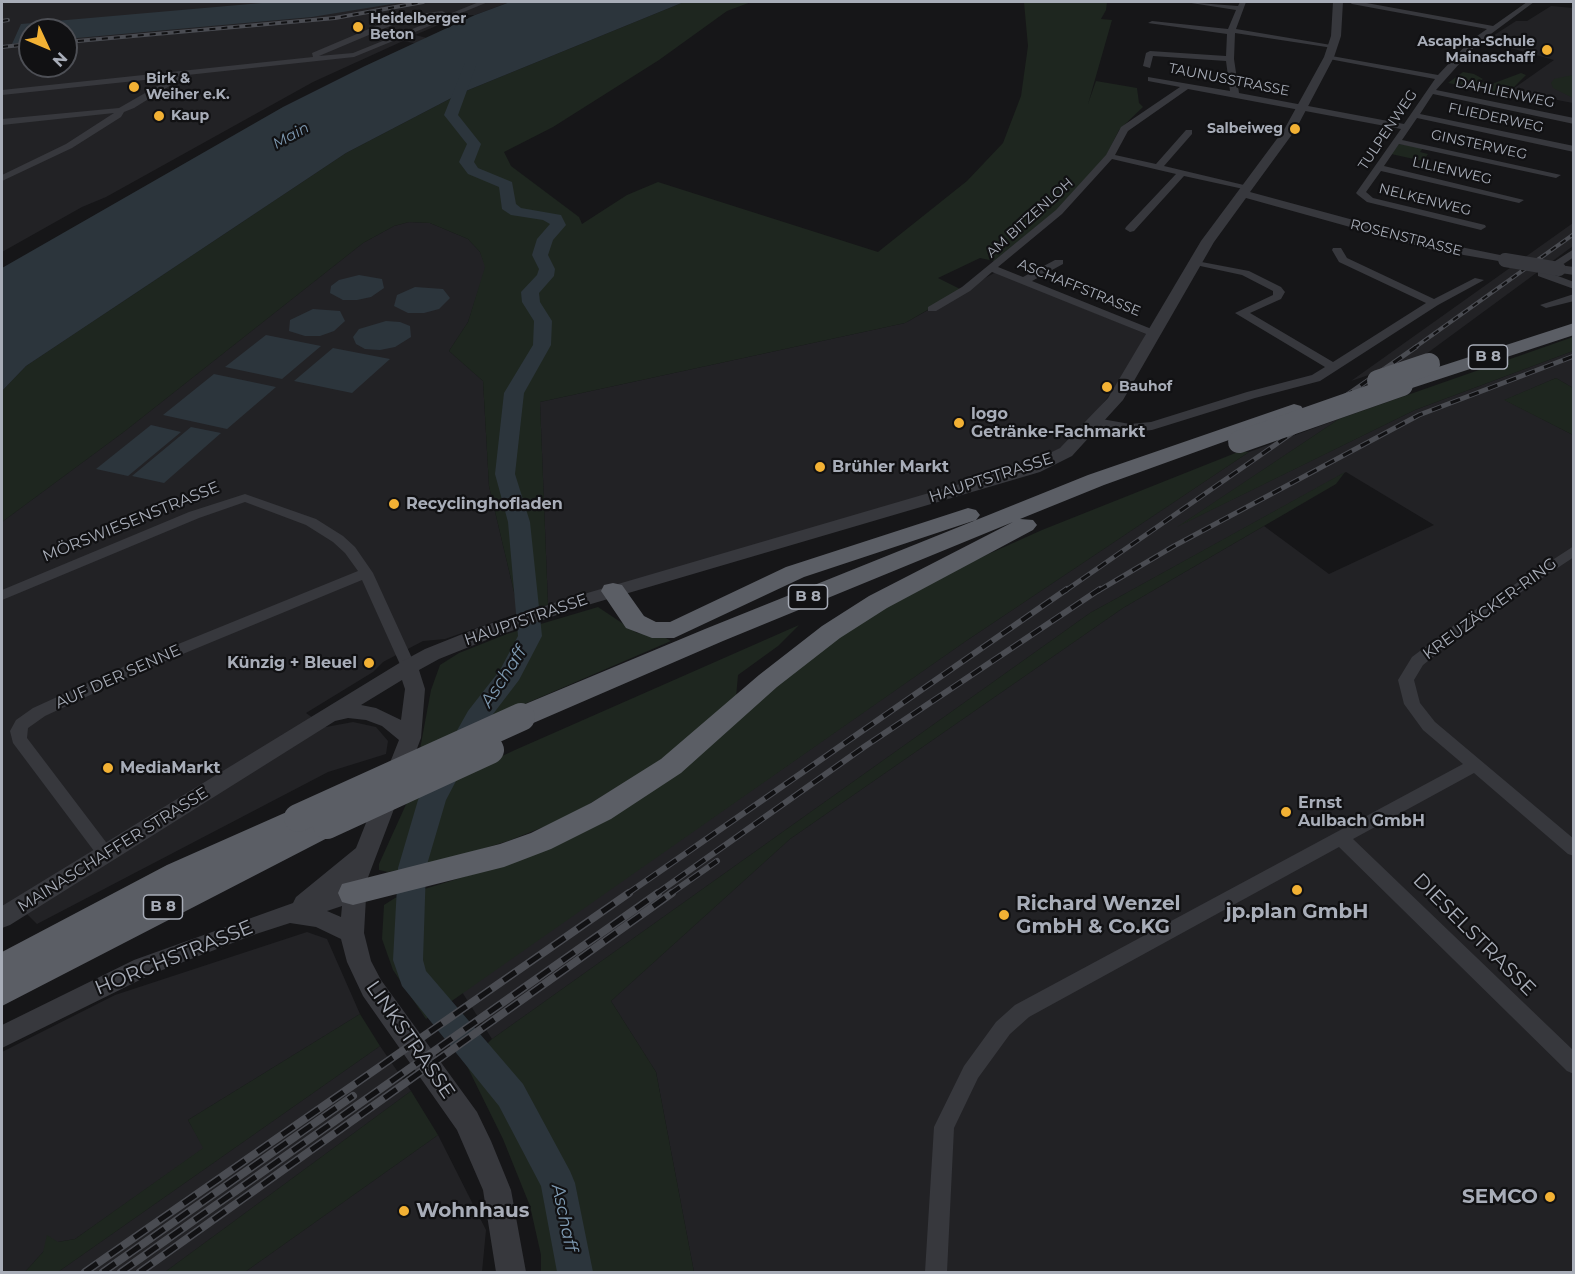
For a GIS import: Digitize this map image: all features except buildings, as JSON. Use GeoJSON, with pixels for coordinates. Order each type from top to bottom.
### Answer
{"type":"FeatureCollection","features":[{"type":"Feature","properties":{"kind":"highway","name":"B 8"},"geometry":{"type":"LineString","coordinates":[[2,967],[178,874],[312,822],[714,635],[1096,480],[1294,410],[1574,317]]}},
{"type":"Feature","properties":{"kind":"highway","name":"B 8"},"geometry":{"type":"LineString","coordinates":[[521,726],[1033,521],[1239,442],[1574,329]]}},
{"type":"Feature","properties":{"kind":"highway"},"geometry":{"type":"LineString","coordinates":[[613,591],[635,622],[652,630],[674,630],[771,583],[834,557],[1035,496],[1096,480]]}},
{"type":"Feature","properties":{"kind":"highway"},"geometry":{"type":"LineString","coordinates":[[365,890],[452,869],[541,841],[601,811],[671,766],[768,681],[831,632],[878,602],[1033,521]]}},
{"type":"Feature","properties":{"kind":"highway","name":"B 8"},"geometry":{"type":"LineString","coordinates":[[2,992],[312,822]]}},
{"type":"Feature","properties":{"kind":"street"},"geometry":{"type":"LineString","coordinates":[[2,92],[177,76],[293,63],[364,52],[457,11],[484,2]]}},
{"type":"Feature","properties":{"kind":"street"},"geometry":{"type":"LineString","coordinates":[[1189,2],[1241,5],[1231,31],[1230,59],[1235,95]]}},
{"type":"Feature","properties":{"kind":"street","name":"HAUPTSTRASSE"},"geometry":{"type":"LineString","coordinates":[[408,667],[449,647],[545,612],[1034,468],[1055,459],[1076,444],[1115,400],[1195,262],[1243,190],[1281,143],[1331,52],[1338,2]]}},
{"type":"Feature","properties":{"kind":"street"},"geometry":{"type":"LineString","coordinates":[[1352,2],[1493,28]]}},
{"type":"Feature","properties":{"kind":"street"},"geometry":{"type":"LineString","coordinates":[[1394,9],[1401,2]]}},
{"type":"Feature","properties":{"kind":"street"},"geometry":{"type":"LineString","coordinates":[[1518,2],[1530,3]]}},
{"type":"Feature","properties":{"kind":"street","name":"TULPENWEG"},"geometry":{"type":"LineString","coordinates":[[1362,197],[1361,193],[1440,78],[1473,43],[1530,3]]}},
{"type":"Feature","properties":{"kind":"street"},"geometry":{"type":"LineString","coordinates":[[293,63],[400,19],[457,11]]}},
{"type":"Feature","properties":{"kind":"street"},"geometry":{"type":"LineString","coordinates":[[1152,23],[1231,31],[1440,78]]}},
{"type":"Feature","properties":{"kind":"street"},"geometry":{"type":"LineString","coordinates":[[1147,66],[1150,53],[1230,59]]}},
{"type":"Feature","properties":{"kind":"street"},"geometry":{"type":"LineString","coordinates":[[2,122],[120,110],[131,106],[177,76]]}},
{"type":"Feature","properties":{"kind":"street","name":"TAUNUSSTRASSE"},"geometry":{"type":"LineString","coordinates":[[1151,79],[1302,107]]}},
{"type":"Feature","properties":{"kind":"street","name":"AM BITZENLOH"},"geometry":{"type":"LineString","coordinates":[[933,309],[993,269],[1059,212],[1110,156],[1124,129],[1185,87]]}},
{"type":"Feature","properties":{"kind":"street","name":"DAHLIENWEG"},"geometry":{"type":"LineString","coordinates":[[1430,91],[1574,121]]}},
{"type":"Feature","properties":{"kind":"street"},"geometry":{"type":"LineString","coordinates":[[1302,107],[1405,127]]}},
{"type":"Feature","properties":{"kind":"street"},"geometry":{"type":"LineString","coordinates":[[2,177],[69,146],[112,119],[120,110]]}},
{"type":"Feature","properties":{"kind":"street","name":"FLIEDERWEG"},"geometry":{"type":"LineString","coordinates":[[1414,115],[1574,149]]}},
{"type":"Feature","properties":{"kind":"street"},"geometry":{"type":"LineString","coordinates":[[1158,167],[1189,132]]}},
{"type":"Feature","properties":{"kind":"street","name":"GINSTERWEG"},"geometry":{"type":"LineString","coordinates":[[1396,141],[1556,175]]}},
{"type":"Feature","properties":{"kind":"street"},"geometry":{"type":"LineString","coordinates":[[1110,156],[1243,190]]}},
{"type":"Feature","properties":{"kind":"street","name":"LILIENWEG"},"geometry":{"type":"LineString","coordinates":[[1379,168],[1519,200]]}},
{"type":"Feature","properties":{"kind":"street"},"geometry":{"type":"LineString","coordinates":[[1130,229],[1182,173]]}},
{"type":"Feature","properties":{"kind":"street","name":"ROSENSTRASSE"},"geometry":{"type":"LineString","coordinates":[[1243,190],[1429,245],[1574,271]]}},
{"type":"Feature","properties":{"kind":"street","name":"NELKENWEG"},"geometry":{"type":"LineString","coordinates":[[1362,197],[1481,227]]}},
{"type":"Feature","properties":{"kind":"street"},"geometry":{"type":"LineString","coordinates":[[1336,250],[1343,260],[1434,303]]}},
{"type":"Feature","properties":{"kind":"street"},"geometry":{"type":"LineString","coordinates":[[1574,252],[1542,274],[1574,286]]}},
{"type":"Feature","properties":{"kind":"street"},"geometry":{"type":"LineString","coordinates":[[1022,282],[1059,262]]}},
{"type":"Feature","properties":{"kind":"street"},"geometry":{"type":"LineString","coordinates":[[1195,262],[1245,273],[1277,289],[1280,294],[1277,297],[1240,313],[1335,368]]}},
{"type":"Feature","properties":{"kind":"street","name":"ASCHAFFSTRASSE"},"geometry":{"type":"LineString","coordinates":[[993,269],[1155,334]]}},
{"type":"Feature","properties":{"kind":"street"},"geometry":{"type":"LineString","coordinates":[[1096,422],[1130,428],[1152,426],[1251,395],[1307,382],[1335,368],[1434,303],[1479,280]]}},
{"type":"Feature","properties":{"kind":"street"},"geometry":{"type":"LineString","coordinates":[[1546,305],[1574,297]]}},
{"type":"Feature","properties":{"kind":"street","name":"MÖRSWIESENSTRASSE"},"geometry":{"type":"LineString","coordinates":[[2,595],[194,515],[245,498],[326,530],[350,550],[366,573],[408,667]]}},
{"type":"Feature","properties":{"kind":"street","name":"KREUZÄCKER-RING"},"geometry":{"type":"LineString","coordinates":[[1574,550],[1474,616],[1418,661],[1406,680],[1413,704],[1430,726],[1473,766],[1574,849]]}},
{"type":"Feature","properties":{"kind":"street","name":"AUF DER SENNE"},"geometry":{"type":"LineString","coordinates":[[106,854],[19,739],[18,731],[22,724],[39,712],[139,666],[366,573]]}},
{"type":"Feature","properties":{"kind":"street"},"geometry":{"type":"LineString","coordinates":[[416,689],[449,647]]}},
{"type":"Feature","properties":{"kind":"street","name":"LINKSTRASSE"},"geometry":{"type":"LineString","coordinates":[[408,667],[416,689],[410,738],[365,851],[365,890],[352,933],[359,962],[372,988],[467,1121],[481,1150],[497,1190],[511,1272]]}},
{"type":"Feature","properties":{"kind":"street","name":"MAINASCHAFFER STRASSE"},"geometry":{"type":"LineString","coordinates":[[2,918],[408,667]]}},
{"type":"Feature","properties":{"kind":"street"},"geometry":{"type":"LineString","coordinates":[[330,715],[348,711],[369,712],[389,721],[410,738]]}},
{"type":"Feature","properties":{"kind":"street"},"geometry":{"type":"LineString","coordinates":[[936,1272],[944,1127],[970,1072],[1003,1028],[1022,1011],[1473,766]]}},
{"type":"Feature","properties":{"kind":"street","name":"DIESELSTRASSE"},"geometry":{"type":"LineString","coordinates":[[1341,838],[1574,1065]]}},
{"type":"Feature","properties":{"kind":"street"},"geometry":{"type":"LineString","coordinates":[[290,914],[337,879],[365,851]]}},
{"type":"Feature","properties":{"kind":"street","name":"HORCHSTRASSE"},"geometry":{"type":"LineString","coordinates":[[2,1037],[143,967],[250,926],[365,890]]}},
{"type":"Feature","properties":{"kind":"street"},"geometry":{"type":"LineString","coordinates":[[290,914],[319,918],[352,933]]}},
{"type":"Feature","properties":{"kind":"shaded area"},"geometry":{"type":"Polygon","coordinates":[[[2,2],[510,2],[475,15],[465,15],[450,20],[415,35],[431,39],[419,44],[403,41],[313,82],[106,197],[82,207],[2,252],[2,2]]]}},
{"type":"Feature","properties":{"kind":"shaded area"},"geometry":{"type":"Polygon","coordinates":[[[684,2],[751,2],[727,11],[659,60],[553,127],[504,152],[511,166],[579,217],[582,224],[627,195],[658,182],[878,252],[967,181],[1003,143],[1021,96],[1028,46],[1024,2],[1107,2],[1101,19],[1112,20],[1088,104],[1096,81],[1137,88],[1139,103],[1143,107],[1119,130],[1106,156],[1056,211],[994,261],[980,258],[938,278],[962,290],[905,323],[540,402],[548,605],[519,613],[489,486],[483,381],[449,351],[468,322],[485,267],[480,252],[468,239],[430,223],[409,222],[394,226],[363,243],[125,431],[2,522],[2,391],[26,366],[346,153],[461,93],[684,2]]]}},
{"type":"Feature","properties":{"kind":"shaded area","name":"Ascapha-Schule Mainaschaff"},"geometry":{"type":"Polygon","coordinates":[[[1551,6],[1573,8],[1573,103],[1510,91],[1554,60],[1485,41],[1516,21],[1527,21],[1551,6]]]}},
{"type":"Feature","properties":{"kind":"shaded area"},"geometry":{"type":"Polygon","coordinates":[[[1463,72],[1474,74],[1483,79],[1480,81],[1489,85],[1521,73],[1526,75],[1507,94],[1448,83],[1463,72]]]}},
{"type":"Feature","properties":{"kind":"shaded area"},"geometry":{"type":"Polygon","coordinates":[[[1573,75],[1573,98],[1553,88],[1551,83],[1554,79],[1573,75]]]}},
{"type":"Feature","properties":{"kind":"shaded area"},"geometry":{"type":"Polygon","coordinates":[[[1399,144],[1423,148],[1420,152],[1428,154],[1423,161],[1391,154],[1399,144]]]}},
{"type":"Feature","properties":{"kind":"shaded area"},"geometry":{"type":"Polygon","coordinates":[[[409,222],[430,223],[468,239],[480,252],[486,267],[468,322],[449,351],[483,381],[489,486],[519,613],[445,639],[423,641],[383,662],[373,672],[306,713],[326,727],[353,722],[376,727],[388,741],[386,754],[328,772],[37,924],[15,902],[2,910],[2,522],[125,431],[363,243],[394,226],[409,222]]]}},
{"type":"Feature","properties":{"kind":"shaded area"},"geometry":{"type":"Polygon","coordinates":[[[1573,223],[1573,246],[1422,357],[1351,381],[1573,223]]]}},
{"type":"Feature","properties":{"kind":"shaded area"},"geometry":{"type":"Polygon","coordinates":[[[996,272],[1146,334],[1121,381],[1074,439],[1042,460],[827,526],[548,605],[540,402],[905,323],[996,272]]]}},
{"type":"Feature","properties":{"kind":"shaded area"},"geometry":{"type":"Polygon","coordinates":[[[1573,337],[1573,351],[1415,410],[1177,527],[1339,419],[1573,337]]]}},
{"type":"Feature","properties":{"kind":"shaded area"},"geometry":{"type":"Polygon","coordinates":[[[1573,351],[1573,388],[1556,378],[1505,400],[1573,435],[1573,1272],[694,1272],[656,1072],[611,1001],[790,839],[1123,608],[1264,526],[1329,574],[1434,525],[1346,472],[1090,613],[492,1039],[462,992],[966,641],[1249,452],[1339,419],[1182,524],[1415,410],[1573,351]]]}},
{"type":"Feature","properties":{"kind":"shaded area"},"geometry":{"type":"Polygon","coordinates":[[[1556,378],[1573,388],[1573,435],[1504,400],[1556,378]]]}},
{"type":"Feature","properties":{"kind":"shaded area"},"geometry":{"type":"Polygon","coordinates":[[[1238,452],[1249,452],[966,641],[426,1019],[393,970],[382,939],[384,905],[395,898],[519,860],[856,622],[953,570],[1042,530],[1238,452]]]}},
{"type":"Feature","properties":{"kind":"shaded area"},"geometry":{"type":"Polygon","coordinates":[[[1345,472],[1336,484],[1123,608],[790,839],[611,1001],[656,1072],[694,1272],[541,1272],[541,1255],[530,1206],[503,1139],[466,1064],[492,1039],[1090,613],[1345,472]]]}},
{"type":"Feature","properties":{"kind":"shaded area"},"geometry":{"type":"Polygon","coordinates":[[[598,607],[637,633],[660,635],[671,641],[420,749],[431,690],[440,665],[459,653],[507,634],[598,607]]]}},
{"type":"Feature","properties":{"kind":"shaded area"},"geometry":{"type":"Polygon","coordinates":[[[799,625],[778,646],[738,675],[736,697],[673,751],[566,818],[508,841],[439,862],[388,872],[379,870],[379,864],[408,800],[515,750],[799,625]]]}},
{"type":"Feature","properties":{"kind":"shaded area"},"geometry":{"type":"Polygon","coordinates":[[[307,932],[327,939],[360,1014],[188,1120],[204,1148],[75,1239],[58,1242],[43,1252],[25,1272],[2,1272],[2,1052],[115,995],[307,932]]]}},
{"type":"Feature","properties":{"kind":"shaded area"},"geometry":{"type":"Polygon","coordinates":[[[360,1014],[380,1046],[58,1272],[25,1272],[43,1252],[47,1235],[58,1242],[75,1239],[203,1148],[188,1120],[360,1014]]]}},
{"type":"Feature","properties":{"kind":"shaded area"},"geometry":{"type":"Polygon","coordinates":[[[380,1046],[411,1091],[165,1272],[58,1272],[380,1046]]]}},
{"type":"Feature","properties":{"kind":"shaded area"},"geometry":{"type":"Polygon","coordinates":[[[411,1091],[438,1135],[245,1272],[165,1272],[411,1091]]]}},
{"type":"Feature","properties":{"kind":"shaded area"},"geometry":{"type":"Polygon","coordinates":[[[438,1135],[486,1230],[482,1272],[245,1272],[438,1135]]]}},
{"type":"Feature","properties":{"kind":"water"},"geometry":{"type":"Polygon","coordinates":[[[273,2],[404,2],[312,17],[78,38],[78,19],[273,2]]]}},
{"type":"Feature","properties":{"kind":"water","name":"Main"},"geometry":{"type":"Polygon","coordinates":[[[510,2],[684,2],[461,93],[346,153],[26,366],[2,391],[2,268],[283,107],[475,15],[510,2]]]}},
{"type":"Feature","properties":{"kind":"water"},"geometry":{"type":"Polygon","coordinates":[[[18,31],[18,43],[12,44],[18,31]]]}},
{"type":"Feature","properties":{"kind":"water"},"geometry":{"type":"Polygon","coordinates":[[[359,275],[382,279],[384,288],[371,297],[357,300],[343,300],[330,293],[331,286],[339,280],[359,275]]]}},
{"type":"Feature","properties":{"kind":"water"},"geometry":{"type":"Polygon","coordinates":[[[415,287],[443,289],[450,298],[439,309],[424,313],[408,313],[394,306],[397,295],[415,287]]]}},
{"type":"Feature","properties":{"kind":"water"},"geometry":{"type":"Polygon","coordinates":[[[313,309],[340,311],[345,321],[334,331],[320,336],[305,336],[289,331],[290,320],[313,309]]]}},
{"type":"Feature","properties":{"kind":"water"},"geometry":{"type":"Polygon","coordinates":[[[386,321],[400,322],[410,326],[411,337],[395,347],[380,350],[365,349],[356,344],[353,337],[359,329],[386,321]]]}},
{"type":"Feature","properties":{"kind":"water"},"geometry":{"type":"Polygon","coordinates":[[[266,335],[321,346],[282,379],[225,367],[266,335]]]}},
{"type":"Feature","properties":{"kind":"water"},"geometry":{"type":"Polygon","coordinates":[[[333,348],[390,359],[352,393],[294,381],[333,348]]]}},
{"type":"Feature","properties":{"kind":"water"},"geometry":{"type":"Polygon","coordinates":[[[214,374],[276,387],[227,429],[163,415],[214,374]]]}},
{"type":"Feature","properties":{"kind":"water"},"geometry":{"type":"Polygon","coordinates":[[[151,425],[181,432],[128,476],[96,469],[151,425]]]}},
{"type":"Feature","properties":{"kind":"water"},"geometry":{"type":"Polygon","coordinates":[[[191,427],[221,433],[164,483],[132,476],[191,427]]]}},
{"type":"Feature","properties":{"kind":"waterway","name":"Aschaff"},"geometry":{"type":"LineString","coordinates":[[471,63],[451,115],[474,144],[466,162],[473,171],[507,185],[508,206],[517,212],[555,218],[558,225],[545,239],[540,255],[547,269],[545,276],[530,292],[531,302],[543,321],[542,345],[514,393],[505,474],[519,522],[530,636],[510,674],[477,717],[432,800],[412,868],[408,960],[413,977],[511,1095],[558,1183],[575,1272]]}},
{"type":"Feature","properties":{"kind":"railway"},"geometry":{"type":"LineString","coordinates":[[78,41],[335,18],[423,2]]}},
{"type":"Feature","properties":{"kind":"railway"},"geometry":{"type":"LineString","coordinates":[[2,21],[8,20]]}},
{"type":"Feature","properties":{"kind":"railway"},"geometry":{"type":"LineString","coordinates":[[2,47],[18,45]]}},
{"type":"Feature","properties":{"kind":"railway"},"geometry":{"type":"LineString","coordinates":[[1414,348],[1574,234]]}},
{"type":"Feature","properties":{"kind":"railway"},"geometry":{"type":"LineString","coordinates":[[1065,591],[1416,347]]}},
{"type":"Feature","properties":{"kind":"railway"},"geometry":{"type":"LineString","coordinates":[[1098,591],[1174,546],[1419,415],[1574,356]]}},
{"type":"Feature","properties":{"kind":"railway"},"geometry":{"type":"LineString","coordinates":[[627,894],[1067,589]]}},
{"type":"Feature","properties":{"kind":"railway"},"geometry":{"type":"LineString","coordinates":[[656,894],[864,747],[1100,589]]}},
{"type":"Feature","properties":{"kind":"railway"},"geometry":{"type":"LineString","coordinates":[[670,894],[717,861]]}},
{"type":"Feature","properties":{"kind":"railway"},"geometry":{"type":"LineString","coordinates":[[85,1272],[629,893]]}},
{"type":"Feature","properties":{"kind":"railway"},"geometry":{"type":"LineString","coordinates":[[121,1272],[658,893]]}},
{"type":"Feature","properties":{"kind":"railway"},"geometry":{"type":"LineString","coordinates":[[140,1272],[672,893]]}},
{"type":"Feature","properties":{"kind":"railway"},"geometry":{"type":"LineString","coordinates":[[103,1272],[353,1096]]}},
{"type":"Feature","properties":{"kind":"place","name":"Heidelberger Beton"},"geometry":{"type":"Point","coordinates":[358,27]}},
{"type":"Feature","properties":{"kind":"place","name":"Ascapha-Schule Mainaschaff"},"geometry":{"type":"Point","coordinates":[1547,50]}},
{"type":"Feature","properties":{"kind":"place","name":"Birk & Weiher e.K."},"geometry":{"type":"Point","coordinates":[134,87]}},
{"type":"Feature","properties":{"kind":"place","name":"Kaup"},"geometry":{"type":"Point","coordinates":[159,116]}},
{"type":"Feature","properties":{"kind":"place","name":"Salbeiweg"},"geometry":{"type":"Point","coordinates":[1295,129]}},
{"type":"Feature","properties":{"kind":"place","name":"Bauhof"},"geometry":{"type":"Point","coordinates":[1107,387]}},
{"type":"Feature","properties":{"kind":"place","name":"logo Getränke-Fachmarkt"},"geometry":{"type":"Point","coordinates":[959,423]}},
{"type":"Feature","properties":{"kind":"place","name":"Brühler Markt"},"geometry":{"type":"Point","coordinates":[820,467]}},
{"type":"Feature","properties":{"kind":"place","name":"Recyclinghofladen"},"geometry":{"type":"Point","coordinates":[394,504]}},
{"type":"Feature","properties":{"kind":"place","name":"Künzig + Bleuel"},"geometry":{"type":"Point","coordinates":[369,663]}},
{"type":"Feature","properties":{"kind":"place","name":"MediaMarkt"},"geometry":{"type":"Point","coordinates":[108,768]}},
{"type":"Feature","properties":{"kind":"place","name":"Ernst Aulbach GmbH"},"geometry":{"type":"Point","coordinates":[1286,812]}},
{"type":"Feature","properties":{"kind":"place","name":"jp.plan GmbH"},"geometry":{"type":"Point","coordinates":[1297,890]}},
{"type":"Feature","properties":{"kind":"place","name":"Richard Wenzel GmbH & Co.KG"},"geometry":{"type":"Point","coordinates":[1004,915]}},
{"type":"Feature","properties":{"kind":"place","name":"SEMCO"},"geometry":{"type":"Point","coordinates":[1550,1197]}},
{"type":"Feature","properties":{"kind":"place","name":"Wohnhaus"},"geometry":{"type":"Point","coordinates":[404,1211]}}]}
